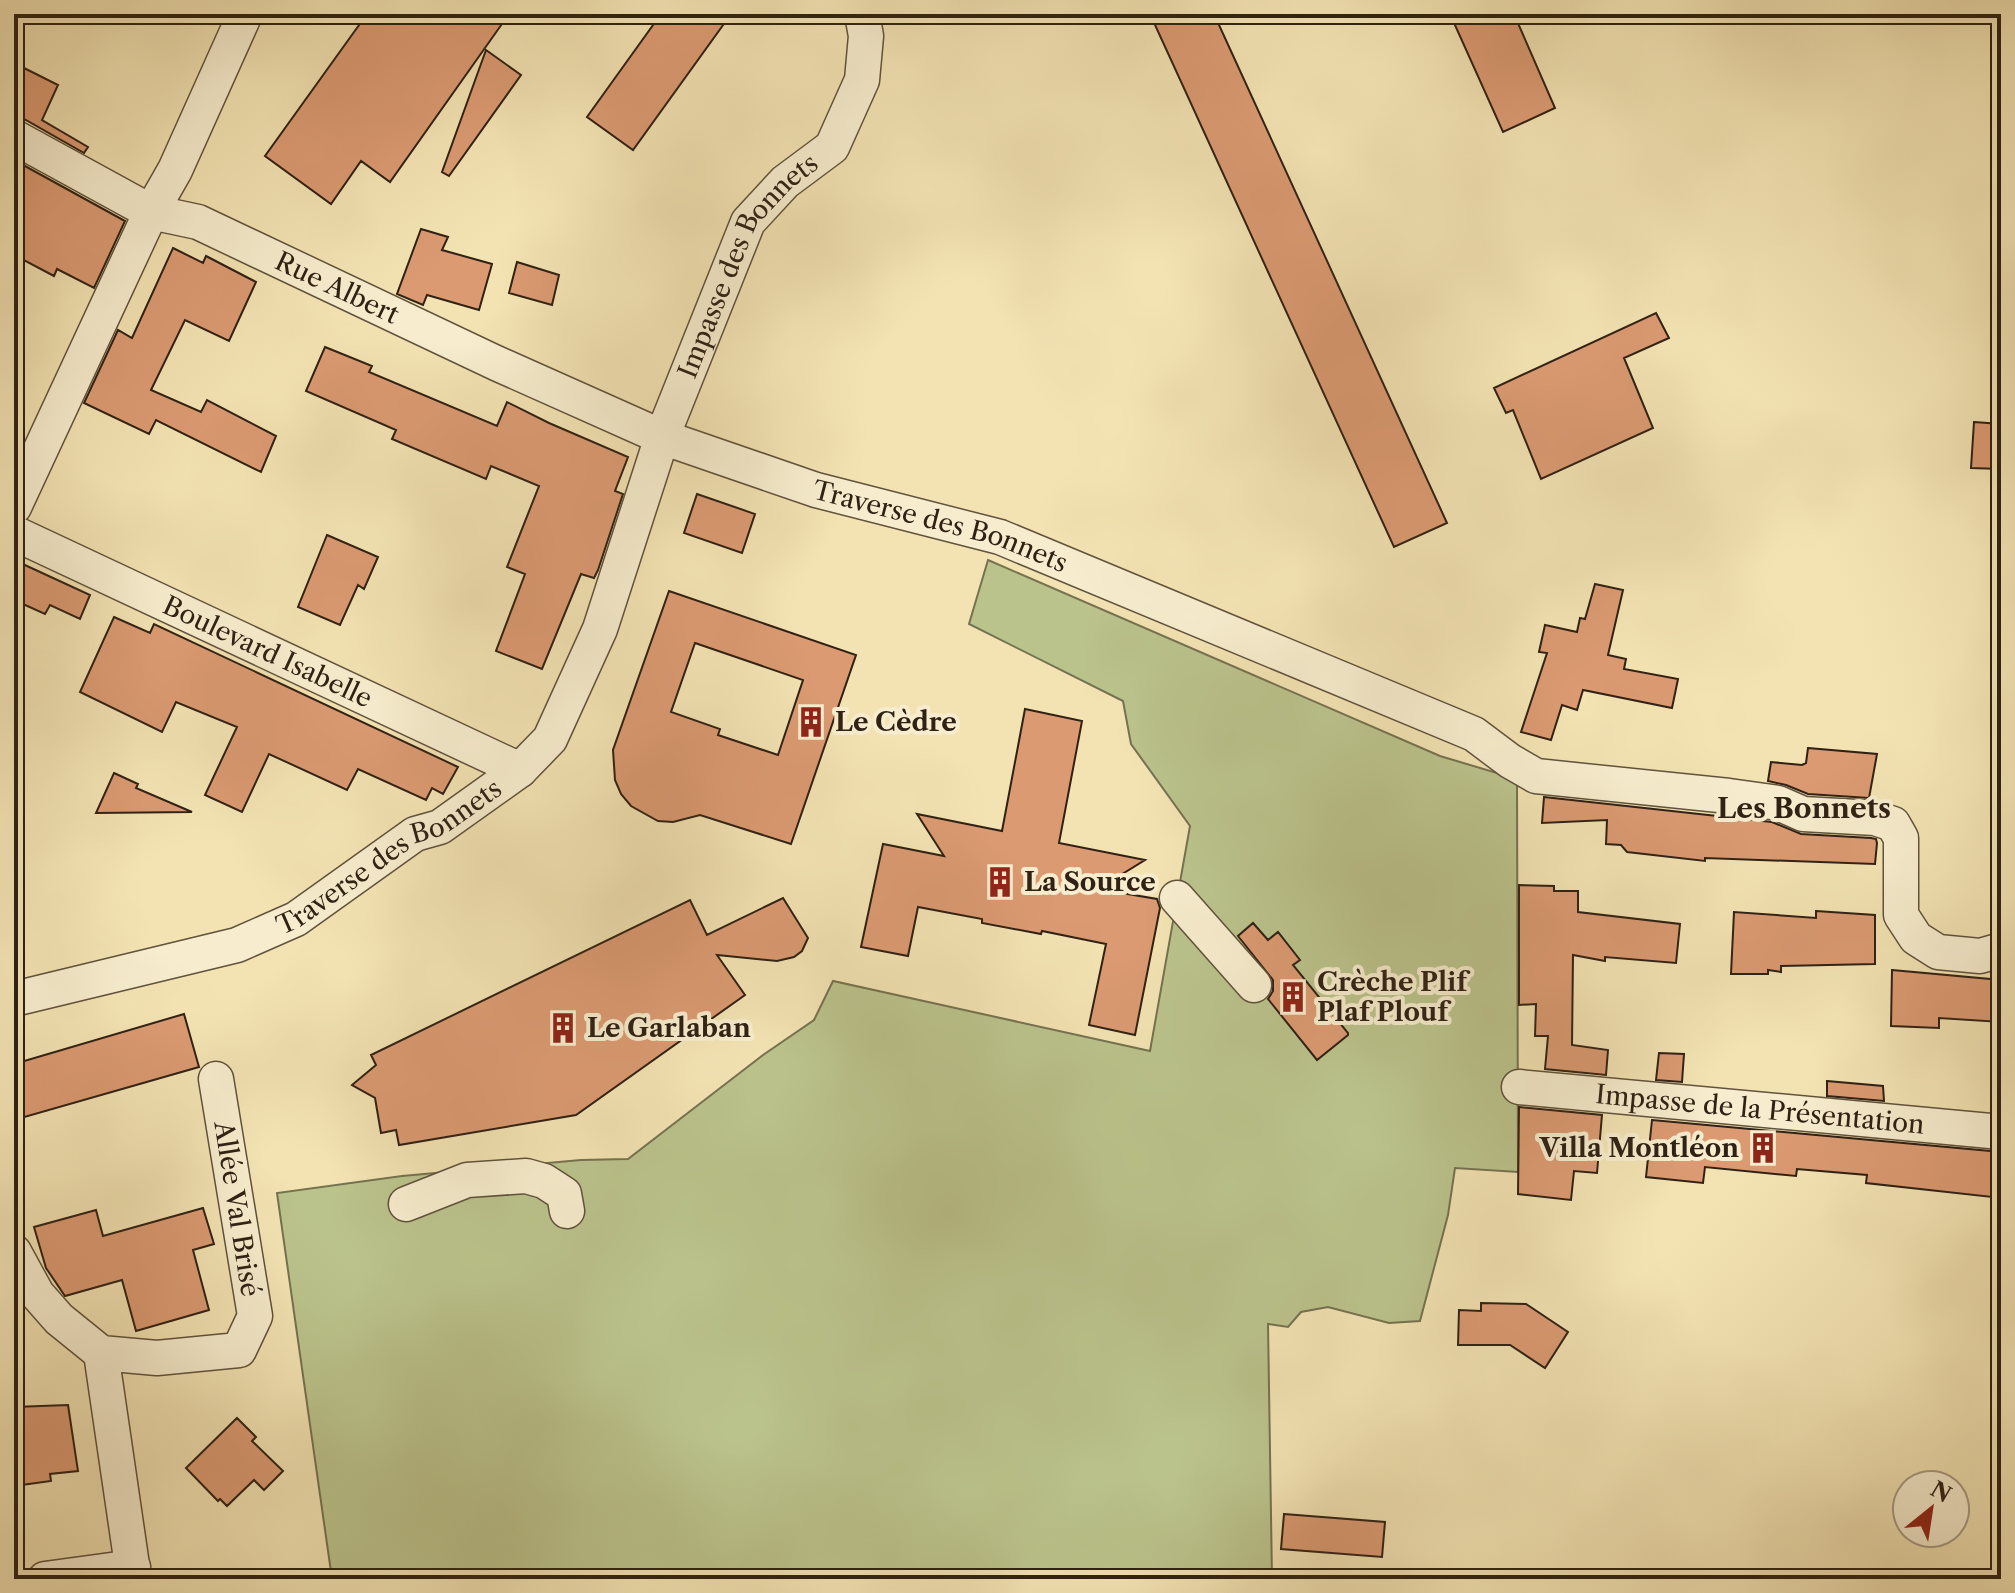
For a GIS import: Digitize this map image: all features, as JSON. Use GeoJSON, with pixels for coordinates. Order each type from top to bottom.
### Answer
{"type":"FeatureCollection","features":[{"type":"Feature","properties":{"kind":"street"},"geometry":{"type":"LineString","coordinates":[[14,507],[151,212],[175,170],[245,14]]}},
{"type":"Feature","properties":{"kind":"street","name":"Impasse des Bonnets"},"geometry":{"type":"LineString","coordinates":[[662,437],[748,222],[785,182],[832,147],[862,80],[866,36],[862,14]]}},
{"type":"Feature","properties":{"kind":"street","name":"Rue Albert"},"geometry":{"type":"LineString","coordinates":[[14,137],[151,212],[198,222],[496,363],[662,437]]}},
{"type":"Feature","properties":{"kind":"street","name":"Traverse des Bonnets"},"geometry":{"type":"LineString","coordinates":[[14,999],[237,945],[296,919],[415,834],[440,827],[520,770],[550,739],[600,629],[662,437],[816,490],[1000,537],[1474,734],[1536,776],[1778,803],[1803,814],[1875,818],[1893,824],[1901,838],[1901,915],[1916,938],[1938,952],[1980,956],[2001,950]]}},
{"type":"Feature","properties":{"kind":"street","name":"Boulevard Isabelle"},"geometry":{"type":"LineString","coordinates":[[14,533],[520,770]]}},
{"type":"Feature","properties":{"kind":"street"},"geometry":{"type":"LineString","coordinates":[[1177,898],[1254,985]]}},
{"type":"Feature","properties":{"kind":"street","name":"Allée Val Brisé"},"geometry":{"type":"LineString","coordinates":[[101,1353],[157,1358],[239,1350],[255,1316],[216,1079]]}},
{"type":"Feature","properties":{"kind":"street","name":"Impasse de la Présentation"},"geometry":{"type":"LineString","coordinates":[[1519,1087],[2001,1132]]}},
{"type":"Feature","properties":{"kind":"street"},"geometry":{"type":"LineString","coordinates":[[406,1204],[467,1180],[526,1176],[544,1181],[564,1194],[567,1211]]}},
{"type":"Feature","properties":{"kind":"street"},"geometry":{"type":"LineString","coordinates":[[14,1252],[37,1294],[59,1319],[101,1353],[134,1573],[45,1579]]}},
{"type":"Feature","properties":{"kind":"green space"},"geometry":{"type":"Polygon","coordinates":[[[988,560],[1440,756],[1517,779],[1518,1172],[1455,1168],[1448,1215],[1420,1321],[1389,1323],[1328,1307],[1301,1312],[1288,1327],[1268,1324],[1272,1579],[332,1579],[277,1193],[402,1176],[581,1160],[628,1159],[763,1055],[814,1020],[833,981],[1150,1051],[1190,826],[1131,744],[1123,701],[969,624],[988,560]]]}},
{"type":"Feature","properties":{"kind":"building"},"geometry":{"type":"Polygon","coordinates":[[[367,14],[509,14],[390,182],[361,161],[331,204],[265,156],[367,14]]]}},
{"type":"Feature","properties":{"kind":"building"},"geometry":{"type":"Polygon","coordinates":[[[661,14],[731,14],[633,150],[587,117],[661,14]]]}},
{"type":"Feature","properties":{"kind":"building"},"geometry":{"type":"Polygon","coordinates":[[[1150,14],[1214,14],[1447,523],[1394,547],[1150,14]]]}},
{"type":"Feature","properties":{"kind":"building"},"geometry":{"type":"Polygon","coordinates":[[[1450,14],[1514,14],[1555,108],[1503,132],[1450,14]]]}},
{"type":"Feature","properties":{"kind":"building"},"geometry":{"type":"Polygon","coordinates":[[[486,50],[521,75],[449,176],[442,172],[486,50]]]}},
{"type":"Feature","properties":{"kind":"building"},"geometry":{"type":"Polygon","coordinates":[[[14,63],[58,85],[42,120],[88,147],[84,153],[24,119],[14,117],[14,63]]]}},
{"type":"Feature","properties":{"kind":"building"},"geometry":{"type":"Polygon","coordinates":[[[14,160],[125,221],[94,288],[57,269],[54,276],[14,255],[14,160]]]}},
{"type":"Feature","properties":{"kind":"building"},"geometry":{"type":"Polygon","coordinates":[[[421,229],[448,237],[442,250],[492,264],[479,310],[427,295],[423,305],[397,294],[421,229]]]}},
{"type":"Feature","properties":{"kind":"building"},"geometry":{"type":"Polygon","coordinates":[[[173,248],[203,263],[206,256],[256,282],[229,341],[185,320],[151,390],[201,412],[207,400],[276,436],[261,472],[156,420],[149,434],[84,403],[118,330],[132,338],[173,248]]]}},
{"type":"Feature","properties":{"kind":"building"},"geometry":{"type":"Polygon","coordinates":[[[517,262],[559,275],[552,305],[509,293],[517,262]]]}},
{"type":"Feature","properties":{"kind":"building"},"geometry":{"type":"Polygon","coordinates":[[[1656,313],[1669,338],[1624,358],[1653,428],[1541,479],[1513,410],[1506,413],[1494,388],[1656,313]]]}},
{"type":"Feature","properties":{"kind":"building"},"geometry":{"type":"Polygon","coordinates":[[[325,347],[372,366],[369,372],[497,426],[507,402],[628,457],[615,491],[623,494],[598,570],[594,578],[581,574],[542,669],[496,651],[525,574],[507,567],[539,486],[491,466],[486,479],[392,439],[396,430],[306,391],[325,347]]]}},
{"type":"Feature","properties":{"kind":"building"},"geometry":{"type":"Polygon","coordinates":[[[1974,422],[2001,424],[2001,469],[1971,468],[1974,422]]]}},
{"type":"Feature","properties":{"kind":"building"},"geometry":{"type":"Polygon","coordinates":[[[697,494],[755,514],[742,553],[684,533],[697,494]]]}},
{"type":"Feature","properties":{"kind":"building"},"geometry":{"type":"Polygon","coordinates":[[[327,535],[378,557],[364,589],[358,585],[340,625],[298,607],[327,535]]]}},
{"type":"Feature","properties":{"kind":"building"},"geometry":{"type":"Polygon","coordinates":[[[14,560],[90,595],[80,619],[50,605],[45,614],[14,600],[14,560]]]}},
{"type":"Feature","properties":{"kind":"building"},"geometry":{"type":"Polygon","coordinates":[[[1595,584],[1623,590],[1608,655],[1626,659],[1624,669],[1678,679],[1672,708],[1583,690],[1577,710],[1562,705],[1551,740],[1521,732],[1547,653],[1539,652],[1545,625],[1577,632],[1580,618],[1585,619],[1595,584]]]}},
{"type":"Feature","properties":{"kind":"building","name":"Le Cèdre"},"geometry":{"type":"Polygon","coordinates":[[[669,591],[856,655],[791,844],[700,815],[673,822],[658,821],[631,806],[621,794],[615,780],[613,750],[669,591]],[[695,643],[671,712],[720,729],[718,735],[778,755],[803,680],[695,643]]]}},
{"type":"Feature","properties":{"kind":"building"},"geometry":{"type":"Polygon","coordinates":[[[114,617],[150,633],[154,624],[458,767],[443,794],[432,788],[426,800],[358,769],[347,790],[269,754],[242,812],[205,795],[237,727],[176,702],[162,732],[80,692],[114,617]]]}},
{"type":"Feature","properties":{"kind":"building","name":"La Source"},"geometry":{"type":"Polygon","coordinates":[[[1025,709],[1082,721],[1059,843],[1145,860],[1098,889],[1157,899],[1160,908],[1135,1035],[1089,1025],[1106,944],[982,923],[982,919],[918,907],[908,956],[861,947],[883,844],[944,856],[917,814],[1002,831],[1025,709]]]}},
{"type":"Feature","properties":{"kind":"building"},"geometry":{"type":"Polygon","coordinates":[[[1808,748],[1877,754],[1869,798],[1808,794],[1768,781],[1771,762],[1802,765],[1806,763],[1808,748]]]}},
{"type":"Feature","properties":{"kind":"building"},"geometry":{"type":"Polygon","coordinates":[[[114,773],[138,784],[136,788],[192,812],[96,813],[114,773]]]}},
{"type":"Feature","properties":{"kind":"building"},"geometry":{"type":"Polygon","coordinates":[[[1544,797],[1772,822],[1801,834],[1876,839],[1875,864],[1705,858],[1705,861],[1627,852],[1621,845],[1606,844],[1607,820],[1542,823],[1544,797]]]}},
{"type":"Feature","properties":{"kind":"building"},"geometry":{"type":"Polygon","coordinates":[[[1519,885],[1554,886],[1554,891],[1578,891],[1578,912],[1680,924],[1676,963],[1605,957],[1605,961],[1573,955],[1572,1045],[1608,1050],[1606,1075],[1545,1069],[1548,1036],[1535,1036],[1536,1004],[1519,1005],[1519,885]]]}},
{"type":"Feature","properties":{"kind":"building","name":"Le Garlaban"},"geometry":{"type":"Polygon","coordinates":[[[783,898],[808,938],[802,951],[794,957],[777,961],[717,955],[745,995],[576,1115],[399,1145],[396,1130],[381,1133],[375,1098],[352,1085],[376,1065],[371,1055],[690,900],[707,935],[783,898]]]}},
{"type":"Feature","properties":{"kind":"building"},"geometry":{"type":"Polygon","coordinates":[[[1816,911],[1875,915],[1875,964],[1781,966],[1781,972],[1768,970],[1768,974],[1731,974],[1734,912],[1816,918],[1816,911]]]}},
{"type":"Feature","properties":{"kind":"building","name":"Crèche Plif Plaf Plouf"},"geometry":{"type":"Polygon","coordinates":[[[1253,923],[1268,940],[1278,932],[1300,960],[1293,965],[1348,1033],[1317,1060],[1268,999],[1273,991],[1273,980],[1238,936],[1253,923]]]}},
{"type":"Feature","properties":{"kind":"building"},"geometry":{"type":"Polygon","coordinates":[[[1892,970],[2001,980],[2001,1022],[1939,1018],[1939,1028],[1891,1026],[1892,970]]]}},
{"type":"Feature","properties":{"kind":"building"},"geometry":{"type":"Polygon","coordinates":[[[184,1014],[199,1067],[14,1120],[14,1064],[184,1014]]]}},
{"type":"Feature","properties":{"kind":"building"},"geometry":{"type":"Polygon","coordinates":[[[1659,1053],[1684,1054],[1682,1082],[1656,1080],[1659,1053]]]}},
{"type":"Feature","properties":{"kind":"building"},"geometry":{"type":"Polygon","coordinates":[[[1827,1081],[1883,1086],[1884,1101],[1827,1096],[1827,1081]]]}},
{"type":"Feature","properties":{"kind":"building"},"geometry":{"type":"Polygon","coordinates":[[[1519,1107],[1602,1115],[1597,1173],[1574,1171],[1571,1200],[1518,1194],[1519,1107]]]}},
{"type":"Feature","properties":{"kind":"building"},"geometry":{"type":"Polygon","coordinates":[[[1652,1120],[2001,1152],[2001,1198],[1866,1183],[1867,1175],[1797,1169],[1796,1176],[1705,1167],[1703,1183],[1646,1177],[1652,1120]]]}},
{"type":"Feature","properties":{"kind":"building"},"geometry":{"type":"Polygon","coordinates":[[[203,1208],[214,1244],[193,1250],[209,1310],[136,1331],[122,1280],[65,1296],[46,1268],[34,1227],[96,1210],[103,1236],[203,1208]]]}},
{"type":"Feature","properties":{"kind":"building"},"geometry":{"type":"Polygon","coordinates":[[[1481,1303],[1526,1304],[1568,1332],[1545,1368],[1510,1345],[1458,1345],[1459,1310],[1481,1311],[1481,1303]]]}},
{"type":"Feature","properties":{"kind":"building"},"geometry":{"type":"Polygon","coordinates":[[[68,1405],[78,1471],[50,1474],[51,1481],[14,1486],[14,1407],[68,1405]]]}},
{"type":"Feature","properties":{"kind":"building"},"geometry":{"type":"Polygon","coordinates":[[[237,1418],[256,1437],[252,1441],[283,1471],[264,1490],[254,1480],[227,1506],[220,1499],[218,1501],[186,1468],[237,1418]]]}},
{"type":"Feature","properties":{"kind":"building"},"geometry":{"type":"Polygon","coordinates":[[[1284,1514],[1385,1522],[1382,1557],[1281,1549],[1284,1514]]]}},
{"type":"Feature","properties":{"kind":"place","name":"Le Cèdre"},"geometry":{"type":"Point","coordinates":[811,722]}},
{"type":"Feature","properties":{"kind":"place","name":"La Source"},"geometry":{"type":"Point","coordinates":[1000,882]}},
{"type":"Feature","properties":{"kind":"place","name":"Crèche Plif Plaf Plouf"},"geometry":{"type":"Point","coordinates":[1293,997]}},
{"type":"Feature","properties":{"kind":"place","name":"Le Garlaban"},"geometry":{"type":"Point","coordinates":[563,1028]}},
{"type":"Feature","properties":{"kind":"place","name":"Villa Montléon"},"geometry":{"type":"Point","coordinates":[1763,1148]}},
{"type":"Feature","properties":{"kind":"district","name":"Les Bonnets"},"geometry":{"type":"Point","coordinates":[1804,808]}}]}
